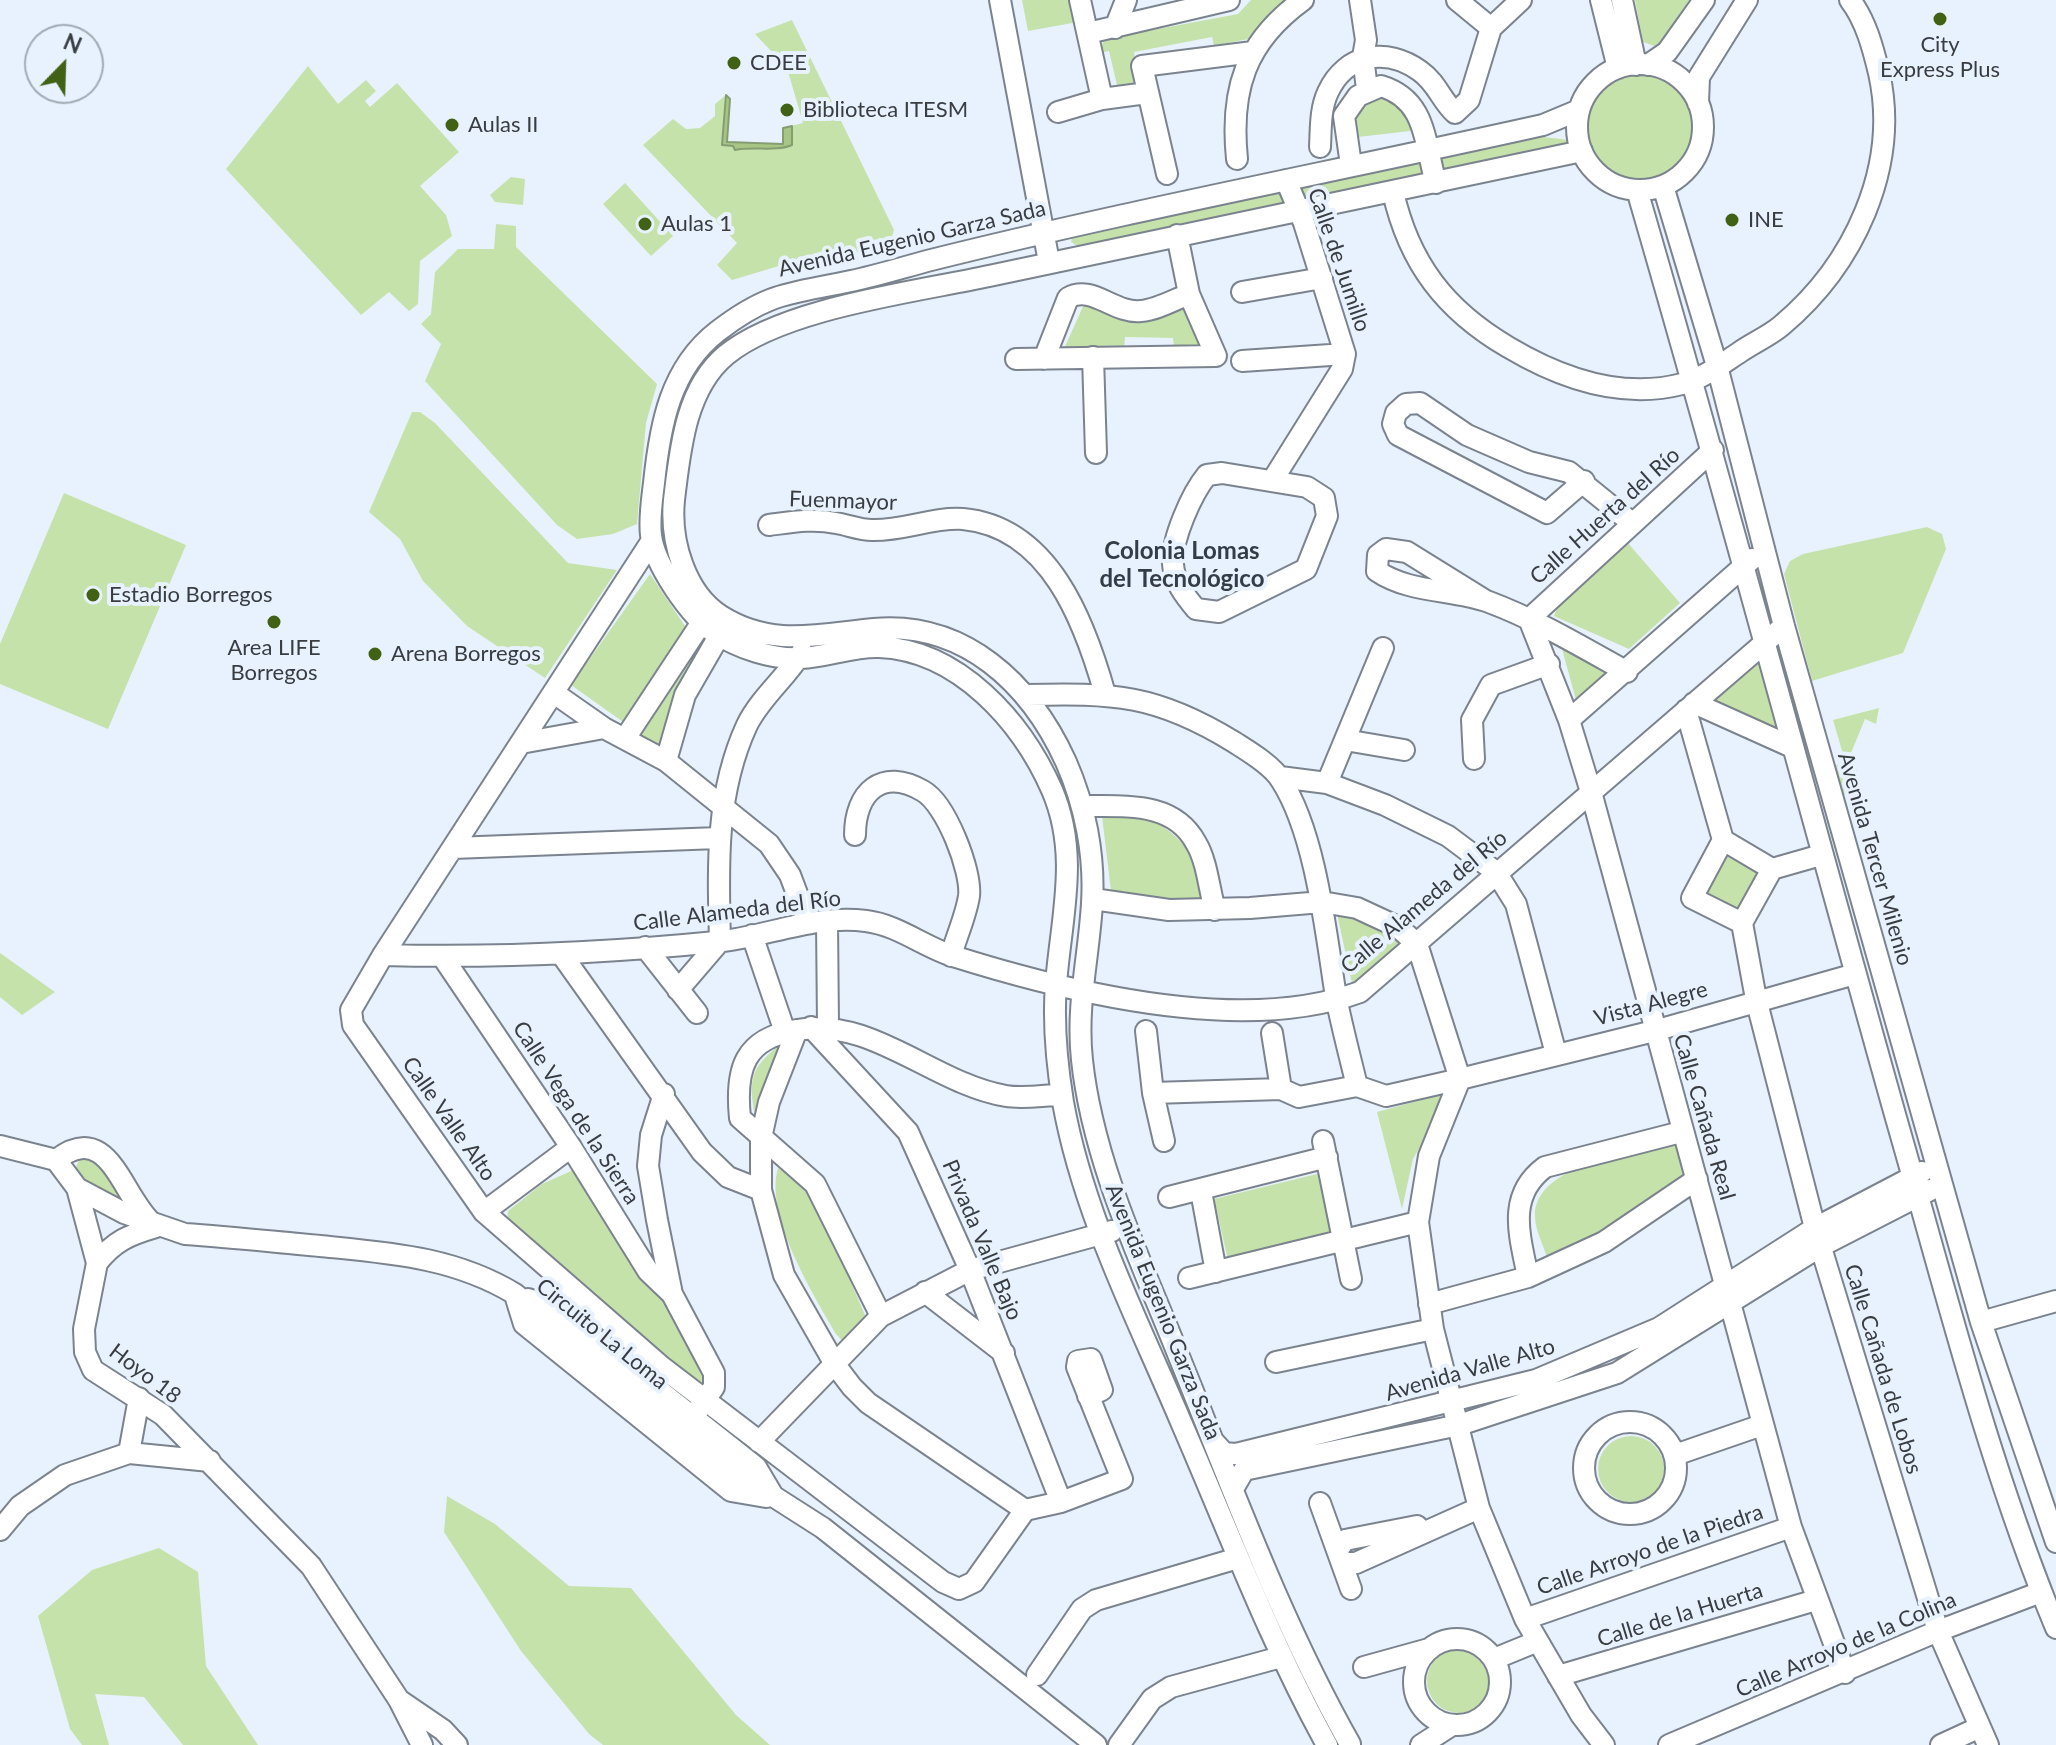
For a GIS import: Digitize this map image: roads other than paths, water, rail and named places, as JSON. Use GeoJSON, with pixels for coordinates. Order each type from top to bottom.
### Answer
{"type":"FeatureCollection","features":[{"type":"Feature","properties":{"kind":"street"},"geometry":{"type":"LineString","coordinates":[[1000,0],[1049,262]]}},
{"type":"Feature","properties":{"kind":"street"},"geometry":{"type":"LineString","coordinates":[[1080,0],[1102,99]]}},
{"type":"Feature","properties":{"kind":"street"},"geometry":{"type":"LineString","coordinates":[[1115,28],[1126,0]]}},
{"type":"Feature","properties":{"kind":"street"},"geometry":{"type":"LineString","coordinates":[[1088,33],[1229,0]]}},
{"type":"Feature","properties":{"kind":"street"},"geometry":{"type":"LineString","coordinates":[[1237,159],[1233,123],[1239,86],[1253,52],[1280,17],[1303,0]]}},
{"type":"Feature","properties":{"kind":"street"},"geometry":{"type":"LineString","coordinates":[[1360,0],[1374,87]]}},
{"type":"Feature","properties":{"kind":"street"},"geometry":{"type":"LineString","coordinates":[[1457,0],[1491,28]]}},
{"type":"Feature","properties":{"kind":"street"},"geometry":{"type":"LineString","coordinates":[[1368,51],[1408,63],[1423,73],[1455,113],[1469,100],[1491,28],[1521,0]]}},
{"type":"Feature","properties":{"kind":"street"},"geometry":{"type":"LineString","coordinates":[[1601,0],[1634,66],[1678,77],[1698,103]]}},
{"type":"Feature","properties":{"kind":"street"},"geometry":{"type":"LineString","coordinates":[[1622,0],[1634,66]]}},
{"type":"Feature","properties":{"kind":"street"},"geometry":{"type":"LineString","coordinates":[[1704,0],[1667,52],[1594,83],[1579,110],[1577,131],[1582,151],[1604,179],[1637,190],[1663,186],[1680,176],[1697,151],[1703,122],[1698,103],[1699,77],[1747,0]]}},
{"type":"Feature","properties":{"kind":"street"},"geometry":{"type":"LineString","coordinates":[[1393,192],[1414,256],[1446,300],[1488,336],[1547,370],[1595,386],[1682,384],[1781,326],[1835,267],[1852,243],[1875,187],[1885,138],[1883,89],[1873,47],[1850,0]]}},
{"type":"Feature","properties":{"kind":"street"},"geometry":{"type":"LineString","coordinates":[[1320,147],[1321,115],[1328,91],[1345,69],[1368,51]]}},
{"type":"Feature","properties":{"kind":"street"},"geometry":{"type":"LineString","coordinates":[[1167,174],[1142,66],[1253,52]]}},
{"type":"Feature","properties":{"kind":"street"},"geometry":{"type":"LineString","coordinates":[[1351,165],[1344,116],[1351,103],[1374,87],[1397,90],[1414,105],[1436,183]]}},
{"type":"Feature","properties":{"kind":"street"},"geometry":{"type":"LineString","coordinates":[[1058,112],[1102,99],[1147,93]]}},
{"type":"Feature","properties":{"kind":"street","name":"Avenida Eugenio Garza Sada"},"geometry":{"type":"LineString","coordinates":[[1350,1745],[1238,1558],[1101,1236],[1072,1147],[1062,1095],[1056,987],[1069,891],[1065,824],[1049,783],[1008,719],[973,682],[925,655],[878,647],[798,659],[746,647],[719,636],[702,622],[683,600],[651,542],[657,459],[676,376],[692,354],[718,331],[766,299],[788,291],[849,281],[1044,232],[1543,125],[1579,110]]}},
{"type":"Feature","properties":{"kind":"street","name":"Avenida Eugenio Garza Sada"},"geometry":{"type":"LineString","coordinates":[[1327,1745],[1281,1657],[1279,1625],[1233,1489],[1127,1225],[1096,1133],[1082,1060],[1080,991],[1093,899],[1082,806],[1064,757],[1025,695],[975,650],[930,632],[893,628],[811,638],[773,638],[715,613],[698,595],[679,557],[673,513],[681,442],[698,391],[725,356],[779,325],[1049,262],[1582,151]]}},
{"type":"Feature","properties":{"kind":"street","name":"Calle de Jumillo"},"geometry":{"type":"LineString","coordinates":[[1272,481],[1342,369],[1345,354],[1322,278],[1286,180]]}},
{"type":"Feature","properties":{"kind":"street","name":"Avenida Tercer Milenio"},"geometry":{"type":"LineString","coordinates":[[1663,186],[1717,366],[1784,626],[1991,1357],[2056,1543]]}},
{"type":"Feature","properties":{"kind":"street"},"geometry":{"type":"LineString","coordinates":[[1637,190],[1713,450],[1821,855],[1967,1366],[2027,1554],[2056,1628]]}},
{"type":"Feature","properties":{"kind":"street"},"geometry":{"type":"LineString","coordinates":[[1016,359],[1216,356],[1189,294],[1177,235]]}},
{"type":"Feature","properties":{"kind":"street"},"geometry":{"type":"LineString","coordinates":[[1242,292],[1322,278]]}},
{"type":"Feature","properties":{"kind":"street"},"geometry":{"type":"LineString","coordinates":[[849,281],[855,305]]}},
{"type":"Feature","properties":{"kind":"street"},"geometry":{"type":"LineString","coordinates":[[1044,359],[1068,298],[1074,294],[1084,292],[1125,311],[1142,311],[1189,294]]}},
{"type":"Feature","properties":{"kind":"street"},"geometry":{"type":"LineString","coordinates":[[1242,361],[1345,354]]}},
{"type":"Feature","properties":{"kind":"street"},"geometry":{"type":"LineString","coordinates":[[1093,357],[1096,453]]}},
{"type":"Feature","properties":{"kind":"street"},"geometry":{"type":"LineString","coordinates":[[1584,481],[1547,513],[1398,435],[1393,424],[1396,413],[1406,404],[1420,403],[1467,435],[1529,462],[1569,472],[1584,481],[1632,523]]}},
{"type":"Feature","properties":{"kind":"street","name":"Calle Huerta del Río"},"geometry":{"type":"LineString","coordinates":[[1529,619],[1713,450]]}},
{"type":"Feature","properties":{"kind":"street"},"geometry":{"type":"LineString","coordinates":[[1222,473],[1272,481],[1307,487],[1324,498],[1327,516],[1306,569],[1219,612],[1196,609],[1180,590],[1172,563],[1181,526],[1197,487],[1207,475],[1222,473]]}},
{"type":"Feature","properties":{"kind":"street","name":"Fuenmayor"},"geometry":{"type":"LineString","coordinates":[[769,525],[819,520],[870,530],[964,519],[1006,535],[1042,562],[1068,595],[1089,636],[1105,694]]}},
{"type":"Feature","properties":{"kind":"street","name":"Calle Valle Alto"},"geometry":{"type":"LineString","coordinates":[[651,542],[383,955],[351,1010],[353,1025],[484,1212],[662,1367],[943,1582],[959,1589],[974,1582],[1025,1510]]}},
{"type":"Feature","properties":{"kind":"street"},"geometry":{"type":"LineString","coordinates":[[1486,601],[1391,581],[1377,571],[1378,555],[1386,549],[1407,552],[1486,601],[1529,619],[1627,672]]}},
{"type":"Feature","properties":{"kind":"street"},"geometry":{"type":"LineString","coordinates":[[1569,720],[1627,672],[1744,563],[1764,551]]}},
{"type":"Feature","properties":{"kind":"street","name":"Calle Cañada Real"},"geometry":{"type":"LineString","coordinates":[[1529,619],[1549,664],[1591,792],[1681,1132],[1697,1179],[1791,1527],[1845,1673]]}},
{"type":"Feature","properties":{"kind":"street"},"geometry":{"type":"LineString","coordinates":[[626,737],[702,622]]}},
{"type":"Feature","properties":{"kind":"street","name":"Calle Alameda del Río"},"geometry":{"type":"LineString","coordinates":[[383,955],[562,955],[720,941],[818,922],[867,921],[898,930],[951,956],[1056,987],[1219,1011],[1275,1009],[1337,1001],[1360,992],[1784,626]]}},
{"type":"Feature","properties":{"kind":"street"},"geometry":{"type":"LineString","coordinates":[[666,761],[685,695],[719,636]]}},
{"type":"Feature","properties":{"kind":"street"},"geometry":{"type":"LineString","coordinates":[[678,990],[720,941],[718,838],[723,805],[747,725],[811,638]]}},
{"type":"Feature","properties":{"kind":"street"},"geometry":{"type":"LineString","coordinates":[[1327,783],[1383,648]]}},
{"type":"Feature","properties":{"kind":"street"},"geometry":{"type":"LineString","coordinates":[[1474,759],[1472,720],[1491,685],[1549,664]]}},
{"type":"Feature","properties":{"kind":"street"},"geometry":{"type":"LineString","coordinates":[[554,693],[604,728],[666,761],[769,844],[818,922],[805,1029],[769,1102],[761,1138],[761,1190],[784,1275],[836,1366],[868,1403],[1025,1510],[1061,1502],[1122,1479],[1088,1396]]}},
{"type":"Feature","properties":{"kind":"street"},"geometry":{"type":"LineString","coordinates":[[1025,695],[1105,694],[1154,702],[1201,722],[1280,777],[1327,783],[1385,805],[1448,836],[1496,872],[1516,904],[1556,1054]]}},
{"type":"Feature","properties":{"kind":"street"},"geometry":{"type":"LineString","coordinates":[[1690,707],[1792,747]]}},
{"type":"Feature","properties":{"kind":"street"},"geometry":{"type":"LineString","coordinates":[[1690,707],[1723,840],[1692,898],[1742,923],[1772,869],[1821,855]]}},
{"type":"Feature","properties":{"kind":"street"},"geometry":{"type":"LineString","coordinates":[[521,743],[604,728]]}},
{"type":"Feature","properties":{"kind":"street"},"geometry":{"type":"LineString","coordinates":[[1345,740],[1404,750]]}},
{"type":"Feature","properties":{"kind":"street"},"geometry":{"type":"LineString","coordinates":[[1153,1093],[1281,1089],[1299,1097],[1357,1086],[1337,1001],[1322,902],[1296,810],[1280,777]]}},
{"type":"Feature","properties":{"kind":"street"},"geometry":{"type":"LineString","coordinates":[[855,835],[855,816],[864,793],[880,785],[901,783],[926,792],[965,858],[969,895],[951,956]]}},
{"type":"Feature","properties":{"kind":"street"},"geometry":{"type":"LineString","coordinates":[[1082,806],[1148,808],[1165,813],[1182,825],[1197,843],[1215,910]]}},
{"type":"Feature","properties":{"kind":"street"},"geometry":{"type":"LineString","coordinates":[[453,848],[718,838]]}},
{"type":"Feature","properties":{"kind":"street"},"geometry":{"type":"LineString","coordinates":[[1723,840],[1772,869]]}},
{"type":"Feature","properties":{"kind":"street"},"geometry":{"type":"LineString","coordinates":[[1093,899],[1169,910],[1215,910],[1322,902],[1357,908],[1398,927],[1417,944],[1460,1079],[1429,1156],[1418,1222],[1433,1329],[1479,1508],[1525,1619],[1604,1745]]}},
{"type":"Feature","properties":{"kind":"street","name":"Calle Cañada de Lobos"},"geometry":{"type":"LineString","coordinates":[[1742,923],[1756,999],[1818,1237],[1938,1631],[1984,1736]]}},
{"type":"Feature","properties":{"kind":"street"},"geometry":{"type":"LineString","coordinates":[[752,935],[805,1029]]}},
{"type":"Feature","properties":{"kind":"street"},"geometry":{"type":"LineString","coordinates":[[645,947],[697,1013]]}},
{"type":"Feature","properties":{"kind":"street"},"geometry":{"type":"LineString","coordinates":[[562,955],[664,1094],[702,1152],[728,1177],[761,1190]]}},
{"type":"Feature","properties":{"kind":"street","name":"Calle Vega de la Sierra"},"geometry":{"type":"LineString","coordinates":[[442,956],[571,1147],[648,1271],[672,1294]]}},
{"type":"Feature","properties":{"kind":"street","name":"Vista Alegre"},"geometry":{"type":"LineString","coordinates":[[1357,1086],[1386,1096],[1654,1031],[1756,999],[1855,974]]}},
{"type":"Feature","properties":{"kind":"street"},"geometry":{"type":"LineString","coordinates":[[881,1316],[815,1184],[740,1118],[736,1084],[748,1054],[764,1038],[805,1029],[1006,1096],[1062,1095]]}},
{"type":"Feature","properties":{"kind":"street","name":"Privada Valle Bajo"},"geometry":{"type":"LineString","coordinates":[[805,1029],[908,1132],[970,1270],[1061,1502]]}},
{"type":"Feature","properties":{"kind":"street"},"geometry":{"type":"LineString","coordinates":[[1146,1031],[1153,1093],[1164,1141]]}},
{"type":"Feature","properties":{"kind":"street"},"geometry":{"type":"LineString","coordinates":[[1272,1033],[1281,1089]]}},
{"type":"Feature","properties":{"kind":"street"},"geometry":{"type":"LineString","coordinates":[[664,1094],[651,1135],[648,1166],[657,1220],[672,1294],[714,1373],[714,1387],[693,1417]]}},
{"type":"Feature","properties":{"kind":"street"},"geometry":{"type":"LineString","coordinates":[[1528,1277],[1517,1221],[1521,1198],[1531,1178],[1545,1167],[1681,1132]]}},
{"type":"Feature","properties":{"kind":"street"},"geometry":{"type":"LineString","coordinates":[[0,1146],[56,1160],[70,1149],[81,1146],[104,1155],[133,1202],[156,1227],[121,1238],[97,1263]]}},
{"type":"Feature","properties":{"kind":"street"},"geometry":{"type":"LineString","coordinates":[[484,1212],[571,1147]]}},
{"type":"Feature","properties":{"kind":"street"},"geometry":{"type":"LineString","coordinates":[[1169,1197],[1201,1191],[1325,1149],[1351,1279]]}},
{"type":"Feature","properties":{"kind":"street","name":"Circuito La Loma"},"geometry":{"type":"LineString","coordinates":[[56,1160],[77,1188],[156,1227],[185,1234],[406,1255],[464,1268],[515,1294],[726,1466],[823,1528],[1096,1745]]}},
{"type":"Feature","properties":{"kind":"street","name":"Avenida Valle Alto"},"geometry":{"type":"LineString","coordinates":[[1214,1441],[1224,1453],[1236,1454],[1536,1380],[1659,1328],[1725,1284],[1939,1174]]}},
{"type":"Feature","properties":{"kind":"street"},"geometry":{"type":"LineString","coordinates":[[1429,1304],[1528,1277],[1604,1242],[1697,1179]]}},
{"type":"Feature","properties":{"kind":"street","name":"Hoyo 18"},"geometry":{"type":"LineString","coordinates":[[77,1188],[97,1263],[84,1329],[85,1352],[93,1370],[163,1415],[311,1566],[399,1700],[422,1745]]}},
{"type":"Feature","properties":{"kind":"street"},"geometry":{"type":"LineString","coordinates":[[1201,1191],[1216,1272]]}},
{"type":"Feature","properties":{"kind":"street"},"geometry":{"type":"LineString","coordinates":[[628,1236],[645,1234],[657,1220]]}},
{"type":"Feature","properties":{"kind":"street"},"geometry":{"type":"LineString","coordinates":[[1189,1278],[1418,1222]]}},
{"type":"Feature","properties":{"kind":"street"},"geometry":{"type":"LineString","coordinates":[[759,1442],[836,1366],[881,1316],[970,1270],[1101,1236],[1127,1225]]}},
{"type":"Feature","properties":{"kind":"street","name":"Avenida Valle Alto"},"geometry":{"type":"LineString","coordinates":[[1233,1489],[1244,1470],[1459,1425],[1617,1373],[1731,1305],[1818,1237]]}},
{"type":"Feature","properties":{"kind":"street"},"geometry":{"type":"LineString","coordinates":[[925,1292],[1004,1353]]}},
{"type":"Feature","properties":{"kind":"street"},"geometry":{"type":"LineString","coordinates":[[515,1294],[555,1308],[756,1467],[774,1497]]}},
{"type":"Feature","properties":{"kind":"street"},"geometry":{"type":"LineString","coordinates":[[1981,1322],[2056,1301]]}},
{"type":"Feature","properties":{"kind":"street"},"geometry":{"type":"LineString","coordinates":[[1276,1362],[1433,1329]]}},
{"type":"Feature","properties":{"kind":"street"},"geometry":{"type":"LineString","coordinates":[[1967,1366],[1991,1357]]}},
{"type":"Feature","properties":{"kind":"street"},"geometry":{"type":"LineString","coordinates":[[129,1453],[139,1398]]}},
{"type":"Feature","properties":{"kind":"street"},"geometry":{"type":"LineString","coordinates":[[1626,1422],[1650,1426],[1669,1443],[1675,1455],[1676,1471],[1669,1494],[1650,1509],[1637,1513],[1609,1508],[1591,1492],[1586,1480],[1584,1466],[1592,1442],[1616,1424],[1626,1422]]}},
{"type":"Feature","properties":{"kind":"street"},"geometry":{"type":"LineString","coordinates":[[1675,1455],[1762,1425]]}},
{"type":"Feature","properties":{"kind":"street"},"geometry":{"type":"LineString","coordinates":[[0,1530],[20,1506],[65,1475],[129,1453],[210,1461]]}},
{"type":"Feature","properties":{"kind":"street"},"geometry":{"type":"LineString","coordinates":[[1320,1503],[1351,1589]]}},
{"type":"Feature","properties":{"kind":"street"},"geometry":{"type":"LineString","coordinates":[[1341,1556],[1345,1540],[1452,1519],[1479,1508]]}},
{"type":"Feature","properties":{"kind":"street","name":"Calle Arroyo de la Piedra"},"geometry":{"type":"LineString","coordinates":[[1525,1619],[1791,1527]]}},
{"type":"Feature","properties":{"kind":"street"},"geometry":{"type":"LineString","coordinates":[[2027,1554],[2056,1543]]}},
{"type":"Feature","properties":{"kind":"street"},"geometry":{"type":"LineString","coordinates":[[1037,1675],[1082,1609],[1096,1600],[1238,1558]]}},
{"type":"Feature","properties":{"kind":"street","name":"Calle Arroyo de la Colina"},"geometry":{"type":"LineString","coordinates":[[1669,1745],[1938,1631],[2041,1592]]}},
{"type":"Feature","properties":{"kind":"street","name":"Calle de la Huerta"},"geometry":{"type":"LineString","coordinates":[[1558,1676],[1816,1600]]}},
{"type":"Feature","properties":{"kind":"street"},"geometry":{"type":"LineString","coordinates":[[1364,1667],[1456,1638],[1471,1641],[1494,1659],[1500,1686],[1490,1711],[1466,1724],[1452,1725],[1421,1745]]}},
{"type":"Feature","properties":{"kind":"street"},"geometry":{"type":"LineString","coordinates":[[1494,1659],[1538,1641]]}},
{"type":"Feature","properties":{"kind":"street"},"geometry":{"type":"LineString","coordinates":[[1429,1649],[1419,1660],[1414,1688],[1427,1712],[1452,1725]]}},
{"type":"Feature","properties":{"kind":"street"},"geometry":{"type":"LineString","coordinates":[[1119,1745],[1152,1699],[1171,1687],[1281,1657]]}},
{"type":"Feature","properties":{"kind":"street"},"geometry":{"type":"LineString","coordinates":[[399,1700],[443,1730],[457,1745]]}},
{"type":"Feature","properties":{"kind":"street"},"geometry":{"type":"LineString","coordinates":[[1941,1745],[1984,1736]]}},
{"type":"Feature","properties":{"kind":"street"},"geometry":{"type":"LineString","coordinates":[[1350,1745],[1369,1745]]}},
{"type":"Feature","properties":{"kind":"place","name":"City Express Plus"},"geometry":{"type":"Point","coordinates":[1940,19]}},
{"type":"Feature","properties":{"kind":"place","name":"CDEE"},"geometry":{"type":"Point","coordinates":[734,63]}},
{"type":"Feature","properties":{"kind":"place","name":"Biblioteca ITESM"},"geometry":{"type":"Point","coordinates":[787,110]}},
{"type":"Feature","properties":{"kind":"place","name":"Aulas II"},"geometry":{"type":"Point","coordinates":[452,125]}},
{"type":"Feature","properties":{"kind":"place","name":"INE"},"geometry":{"type":"Point","coordinates":[1732,220]}},
{"type":"Feature","properties":{"kind":"place","name":"Aulas 1"},"geometry":{"type":"Point","coordinates":[645,224]}},
{"type":"Feature","properties":{"kind":"place","name":"Estadio Borregos"},"geometry":{"type":"Point","coordinates":[93,595]}},
{"type":"Feature","properties":{"kind":"place","name":"Area LIFE Borregos"},"geometry":{"type":"Point","coordinates":[274,622]}},
{"type":"Feature","properties":{"kind":"place","name":"Arena Borregos"},"geometry":{"type":"Point","coordinates":[375,654]}},
{"type":"Feature","properties":{"kind":"district","name":"Colonia Lomas del Tecnológico"},"geometry":{"type":"Point","coordinates":[1182,565]}}]}
